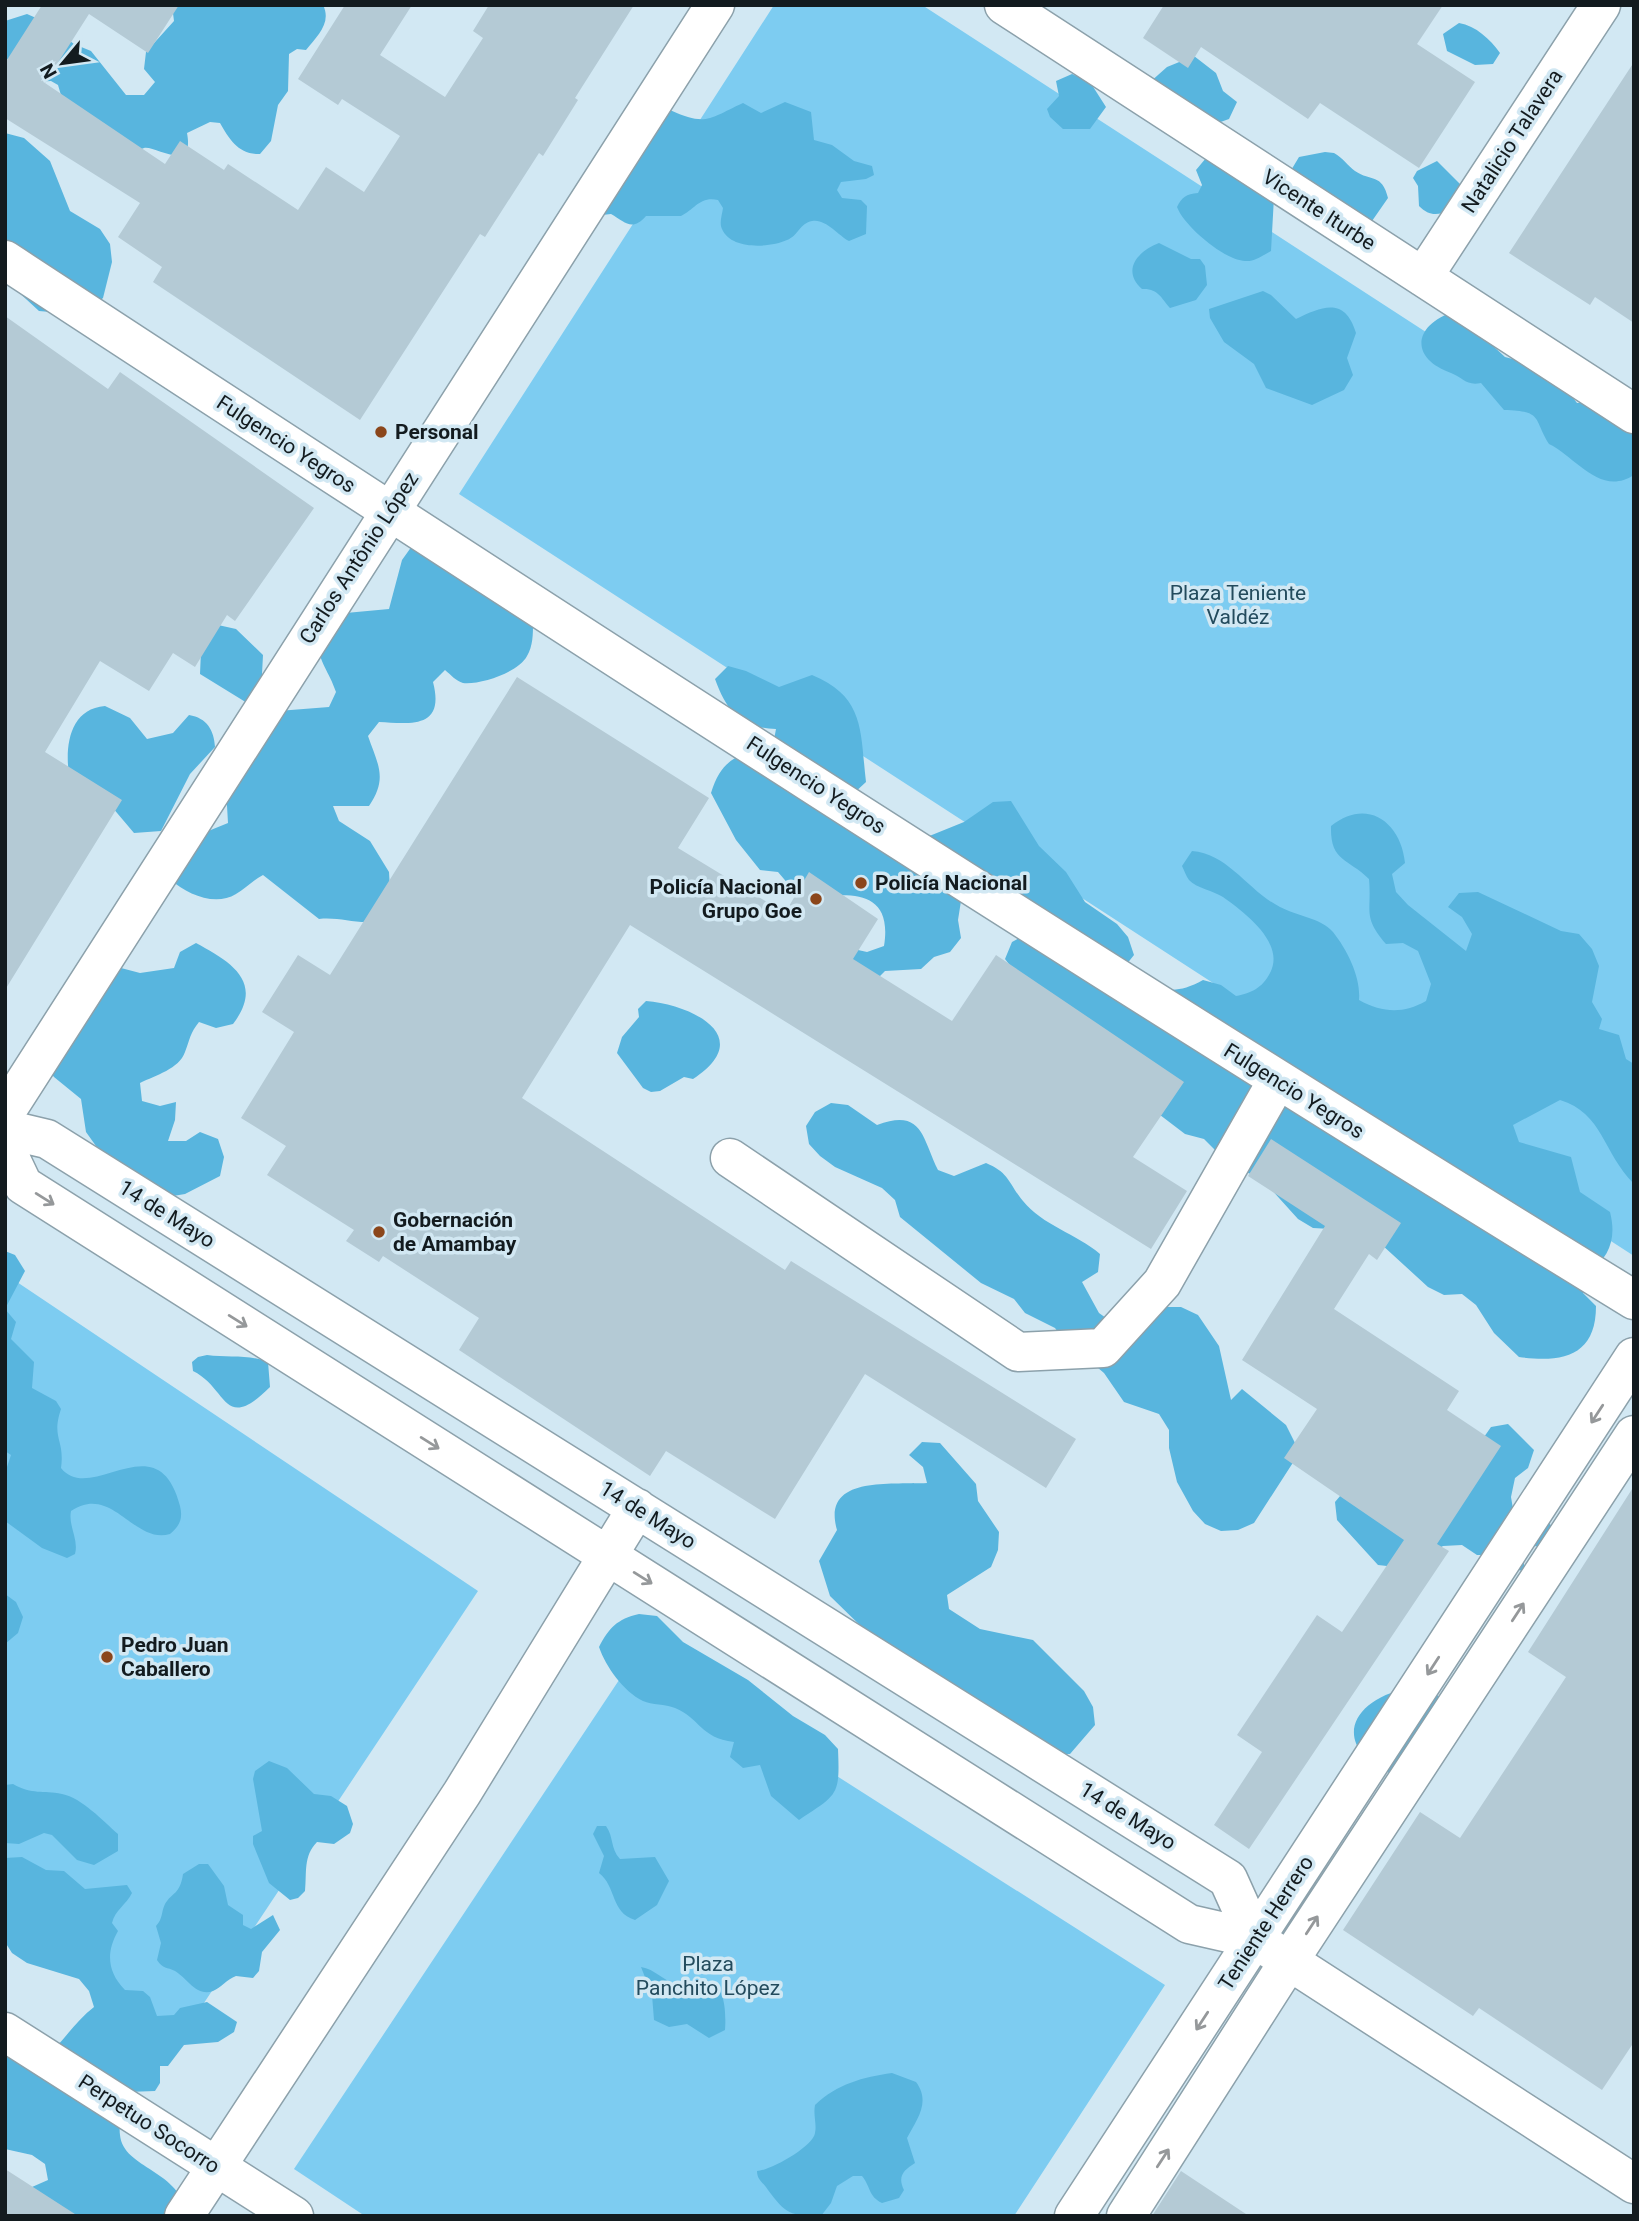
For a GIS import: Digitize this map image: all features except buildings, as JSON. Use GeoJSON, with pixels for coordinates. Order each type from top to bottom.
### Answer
{"type":"FeatureCollection","features":[{"type":"Feature","properties":{"kind":"street","name":"Carlos Antônio López"},"geometry":{"type":"LineString","coordinates":[[5,1112],[715,5]]}},
{"type":"Feature","properties":{"kind":"street","name":"Vicente Iturbe"},"geometry":{"type":"LineString","coordinates":[[1004,5],[1634,414]]}},
{"type":"Feature","properties":{"kind":"street","name":"Natalicio Talavera"},"geometry":{"type":"LineString","coordinates":[[1423,277],[1601,5]]}},
{"type":"Feature","properties":{"kind":"street","name":"Fulgencio Yegros"},"geometry":{"type":"LineString","coordinates":[[5,260],[389,511],[1277,1082],[1634,1300]]}},
{"type":"Feature","properties":{"kind":"street"},"geometry":{"type":"LineString","coordinates":[[730,1158],[1018,1352],[1103,1348],[1162,1283],[1277,1082]]}},
{"type":"Feature","properties":{"kind":"street","name":"14 de Mayo"},"geometry":{"type":"LineString","coordinates":[[5,1129],[47,1139],[1228,1879],[1255,1939]]}},
{"type":"Feature","properties":{"kind":"street"},"geometry":{"type":"LineString","coordinates":[[5,1147],[23,1185],[1189,1924],[1255,1939],[1634,2184]]}},
{"type":"Feature","properties":{"kind":"street","name":"Teniente Herrero"},"geometry":{"type":"LineString","coordinates":[[1074,2216],[1634,1357]]}},
{"type":"Feature","properties":{"kind":"street","name":"Teniente Herrero"},"geometry":{"type":"LineString","coordinates":[[1126,2216],[1289,1961],[1634,1435]]}},
{"type":"Feature","properties":{"kind":"street"},"geometry":{"type":"LineString","coordinates":[[184,2216],[462,1793],[610,1557],[637,1508]]}},
{"type":"Feature","properties":{"kind":"street"},"geometry":{"type":"LineString","coordinates":[[1457,1629],[1492,1650]]}},
{"type":"Feature","properties":{"kind":"street","name":"Perpetuo Socorro"},"geometry":{"type":"LineString","coordinates":[[5,2032],[294,2216]]}},
{"type":"Feature","properties":{"kind":"green space","name":"Plaza Teniente Valdéz"},"geometry":{"type":"Polygon","coordinates":[[[774,5],[922,5],[1634,467],[1634,1256],[459,494],[774,5]]]}},
{"type":"Feature","properties":{"kind":"green space"},"geometry":{"type":"Polygon","coordinates":[[[5,1274],[478,1591],[178,2042],[5,1926],[5,1274]]]}},
{"type":"Feature","properties":{"kind":"green space","name":"Plaza Panchito López"},"geometry":{"type":"Polygon","coordinates":[[[639,1650],[1165,1985],[1014,2216],[365,2216],[294,2169],[639,1650]]]}},
{"type":"Feature","properties":{"kind":"shaded area"},"geometry":{"type":"Polygon","coordinates":[[[172,5],[323,5],[326,18],[319,34],[306,50],[297,49],[289,54],[288,91],[278,105],[271,141],[260,154],[240,149],[220,123],[210,122],[187,133],[188,146],[185,153],[173,155],[144,148],[114,166],[63,102],[58,85],[51,81],[34,82],[5,57],[5,21],[27,14],[43,21],[74,44],[91,51],[126,95],[144,95],[155,82],[144,69],[146,52],[174,21],[172,5]]]}},
{"type":"Feature","properties":{"kind":"shaded area"},"geometry":{"type":"Polygon","coordinates":[[[1459,23],[1477,30],[1496,48],[1500,53],[1493,64],[1475,65],[1447,51],[1443,34],[1459,23]]]}},
{"type":"Feature","properties":{"kind":"shaded area"},"geometry":{"type":"Polygon","coordinates":[[[1194,56],[1216,73],[1223,91],[1237,102],[1229,119],[1212,125],[1149,83],[1167,67],[1194,56]]]}},
{"type":"Feature","properties":{"kind":"shaded area"},"geometry":{"type":"Polygon","coordinates":[[[1072,74],[1090,82],[1106,107],[1090,129],[1063,129],[1050,117],[1047,109],[1059,96],[1056,81],[1072,74]]]}},
{"type":"Feature","properties":{"kind":"shaded area"},"geometry":{"type":"Polygon","coordinates":[[[785,102],[811,112],[814,140],[832,145],[854,161],[872,166],[874,175],[866,179],[841,182],[837,190],[842,198],[861,200],[867,206],[866,234],[849,241],[827,224],[812,221],[791,238],[779,243],[761,246],[742,244],[733,241],[722,229],[723,208],[718,200],[712,199],[702,201],[681,216],[646,216],[632,225],[611,214],[602,215],[670,110],[701,119],[715,116],[743,103],[761,113],[785,102]]]}},
{"type":"Feature","properties":{"kind":"shaded area"},"geometry":{"type":"Polygon","coordinates":[[[5,133],[24,138],[50,161],[70,211],[100,229],[110,244],[112,262],[103,298],[90,309],[73,314],[39,311],[14,288],[5,275],[5,133]]]}},
{"type":"Feature","properties":{"kind":"shaded area"},"geometry":{"type":"Polygon","coordinates":[[[1334,153],[1355,171],[1383,185],[1388,198],[1372,221],[1290,172],[1299,157],[1334,153]]]}},
{"type":"Feature","properties":{"kind":"shaded area"},"geometry":{"type":"Polygon","coordinates":[[[1206,158],[1274,197],[1271,251],[1259,258],[1245,261],[1226,255],[1206,241],[1181,215],[1177,207],[1181,201],[1187,195],[1198,193],[1202,185],[1196,170],[1206,158]]]}},
{"type":"Feature","properties":{"kind":"shaded area"},"geometry":{"type":"Polygon","coordinates":[[[1437,161],[1463,187],[1451,210],[1434,214],[1419,206],[1418,186],[1413,178],[1417,171],[1437,161]]]}},
{"type":"Feature","properties":{"kind":"shaded area"},"geometry":{"type":"Polygon","coordinates":[[[1159,243],[1191,259],[1200,259],[1205,266],[1207,285],[1196,300],[1170,308],[1156,292],[1142,289],[1136,282],[1133,275],[1135,262],[1151,246],[1159,243]]]}},
{"type":"Feature","properties":{"kind":"shaded area"},"geometry":{"type":"Polygon","coordinates":[[[1263,291],[1271,295],[1296,319],[1324,308],[1339,309],[1346,314],[1356,333],[1347,358],[1353,375],[1344,390],[1312,405],[1266,388],[1254,364],[1224,342],[1210,318],[1209,309],[1263,291]]]}},
{"type":"Feature","properties":{"kind":"shaded area"},"geometry":{"type":"Polygon","coordinates":[[[1455,311],[1483,329],[1492,345],[1505,357],[1532,364],[1543,378],[1566,389],[1577,403],[1596,403],[1634,427],[1634,475],[1622,481],[1610,481],[1589,473],[1549,444],[1532,415],[1504,410],[1481,383],[1468,382],[1437,367],[1428,359],[1423,350],[1424,333],[1431,324],[1455,311]]]}},
{"type":"Feature","properties":{"kind":"shaded area"},"geometry":{"type":"Polygon","coordinates":[[[412,546],[533,623],[532,640],[523,662],[498,676],[479,682],[463,683],[445,670],[433,682],[434,708],[430,715],[414,722],[379,722],[368,736],[378,764],[380,779],[375,796],[369,806],[333,806],[339,821],[370,841],[389,872],[390,890],[371,922],[319,919],[263,875],[228,898],[202,897],[178,885],[171,880],[196,836],[228,823],[225,771],[278,711],[329,707],[336,692],[322,661],[317,640],[335,614],[389,609],[402,560],[412,546]]]}},
{"type":"Feature","properties":{"kind":"shaded area"},"geometry":{"type":"Polygon","coordinates":[[[218,625],[236,629],[263,655],[262,674],[267,682],[252,706],[200,674],[201,651],[218,625]]]}},
{"type":"Feature","properties":{"kind":"shaded area"},"geometry":{"type":"Polygon","coordinates":[[[728,666],[746,671],[779,687],[812,675],[842,694],[857,718],[863,748],[866,782],[853,794],[917,841],[964,822],[993,802],[1011,801],[1039,846],[1066,872],[1085,902],[1117,924],[1128,937],[1134,955],[1122,970],[1162,988],[1180,989],[1203,980],[1221,985],[1236,996],[1242,995],[1264,982],[1273,962],[1268,940],[1251,920],[1223,897],[1189,880],[1182,866],[1192,851],[1217,859],[1228,866],[1280,907],[1328,927],[1339,939],[1352,965],[1358,983],[1359,1000],[1393,1010],[1409,1008],[1426,1001],[1431,984],[1418,951],[1403,943],[1386,944],[1371,920],[1369,879],[1342,858],[1334,847],[1331,826],[1357,814],[1380,818],[1397,836],[1405,863],[1392,874],[1396,892],[1408,905],[1466,951],[1472,934],[1462,917],[1448,907],[1459,893],[1478,892],[1561,931],[1579,934],[1592,949],[1599,966],[1592,1002],[1602,1019],[1599,1029],[1619,1035],[1626,1059],[1634,1064],[1634,1184],[1615,1160],[1594,1124],[1574,1106],[1560,1100],[1513,1125],[1519,1142],[1571,1157],[1580,1192],[1610,1212],[1612,1240],[1609,1248],[1600,1262],[1586,1274],[1583,1293],[1596,1306],[1590,1336],[1583,1346],[1563,1357],[1519,1357],[1494,1333],[1476,1305],[1462,1294],[1444,1295],[1428,1287],[1381,1244],[1331,1229],[1313,1228],[1298,1219],[1262,1179],[1230,1165],[1204,1139],[1185,1134],[1143,1102],[1015,972],[1005,959],[1012,942],[1028,933],[961,901],[958,920],[961,938],[950,952],[934,957],[921,969],[885,971],[872,984],[854,988],[849,948],[867,952],[884,946],[885,926],[881,912],[873,903],[862,897],[848,895],[801,899],[778,872],[760,870],[736,840],[711,793],[715,781],[726,765],[741,755],[773,745],[776,729],[753,725],[730,709],[715,679],[728,666]]]}},
{"type":"Feature","properties":{"kind":"shaded area"},"geometry":{"type":"Polygon","coordinates":[[[105,706],[130,718],[147,739],[173,733],[189,715],[201,719],[211,730],[215,747],[190,774],[161,831],[134,833],[112,807],[69,775],[68,753],[72,731],[84,714],[105,706]]]}},
{"type":"Feature","properties":{"kind":"shaded area"},"geometry":{"type":"Polygon","coordinates":[[[196,943],[232,966],[245,985],[246,996],[233,1024],[216,1028],[199,1022],[178,1063],[140,1083],[142,1101],[160,1106],[176,1102],[175,1120],[168,1141],[186,1141],[200,1132],[218,1139],[224,1157],[220,1176],[185,1194],[167,1197],[96,1146],[86,1132],[81,1099],[54,1077],[43,1063],[90,988],[121,968],[140,973],[174,968],[180,952],[196,943]]]}},
{"type":"Feature","properties":{"kind":"shaded area"},"geometry":{"type":"Polygon","coordinates":[[[646,1001],[682,1009],[698,1016],[711,1026],[719,1037],[719,1050],[711,1064],[693,1079],[684,1077],[660,1091],[651,1092],[643,1088],[617,1053],[622,1037],[639,1017],[638,1009],[646,1001]]]}},
{"type":"Feature","properties":{"kind":"shaded area"},"geometry":{"type":"Polygon","coordinates":[[[831,1103],[848,1105],[877,1125],[904,1120],[912,1123],[924,1137],[938,1170],[954,1176],[986,1163],[1000,1171],[1018,1195],[1040,1217],[1100,1254],[1098,1272],[1082,1282],[1099,1313],[1113,1323],[1162,1307],[1181,1307],[1198,1315],[1219,1346],[1231,1400],[1242,1389],[1286,1425],[1295,1443],[1294,1461],[1254,1523],[1238,1530],[1221,1531],[1205,1524],[1193,1511],[1177,1482],[1169,1448],[1169,1430],[1159,1414],[1124,1402],[1104,1373],[1091,1362],[1075,1355],[1055,1328],[1025,1313],[1014,1299],[981,1283],[900,1217],[895,1200],[882,1188],[835,1167],[820,1156],[809,1144],[806,1126],[815,1112],[831,1103]]]}},
{"type":"Feature","properties":{"kind":"shaded area"},"geometry":{"type":"Polygon","coordinates":[[[5,1251],[15,1255],[25,1271],[5,1309],[5,1251]]]}},
{"type":"Feature","properties":{"kind":"shaded area"},"geometry":{"type":"Polygon","coordinates":[[[5,1309],[16,1322],[11,1339],[34,1362],[32,1388],[56,1401],[61,1409],[57,1427],[61,1468],[74,1477],[89,1478],[141,1466],[156,1469],[170,1481],[180,1506],[180,1522],[170,1534],[157,1535],[145,1531],[111,1509],[99,1504],[86,1504],[71,1511],[76,1548],[75,1554],[67,1558],[42,1548],[5,1521],[5,1473],[11,1455],[5,1451],[5,1309]]]}},
{"type":"Feature","properties":{"kind":"shaded area"},"geometry":{"type":"Polygon","coordinates":[[[207,1355],[246,1357],[268,1362],[270,1387],[255,1401],[243,1407],[234,1407],[193,1371],[192,1362],[207,1355]]]}},
{"type":"Feature","properties":{"kind":"shaded area"},"geometry":{"type":"Polygon","coordinates":[[[1508,1424],[1534,1450],[1528,1468],[1515,1478],[1511,1497],[1514,1515],[1542,1514],[1553,1528],[1545,1545],[1529,1547],[1524,1553],[1524,1571],[1507,1568],[1495,1555],[1477,1555],[1462,1545],[1443,1546],[1413,1563],[1396,1567],[1378,1565],[1337,1520],[1335,1502],[1346,1489],[1470,1457],[1491,1427],[1508,1424]]]}},
{"type":"Feature","properties":{"kind":"shaded area"},"geometry":{"type":"Polygon","coordinates":[[[922,1442],[940,1443],[976,1484],[978,1501],[999,1532],[998,1550],[991,1567],[947,1595],[949,1609],[980,1629],[1033,1640],[1084,1691],[1093,1707],[1095,1725],[1070,1754],[1053,1754],[870,1635],[830,1596],[819,1561],[837,1530],[835,1512],[839,1500],[849,1491],[862,1487],[927,1483],[923,1467],[909,1455],[922,1442]]]}},
{"type":"Feature","properties":{"kind":"shaded area"},"geometry":{"type":"Polygon","coordinates":[[[5,1594],[16,1602],[23,1617],[18,1633],[5,1644],[5,1594]]]}},
{"type":"Feature","properties":{"kind":"shaded area"},"geometry":{"type":"Polygon","coordinates":[[[639,1614],[657,1616],[683,1642],[748,1680],[793,1716],[825,1735],[838,1749],[837,1785],[829,1799],[799,1820],[771,1796],[760,1765],[743,1768],[730,1757],[734,1742],[707,1732],[675,1708],[643,1701],[622,1685],[599,1647],[614,1625],[639,1614]]]}},
{"type":"Feature","properties":{"kind":"shaded area"},"geometry":{"type":"Polygon","coordinates":[[[1409,1688],[1428,1689],[1447,1702],[1394,1775],[1374,1764],[1361,1752],[1355,1739],[1355,1726],[1360,1714],[1372,1703],[1388,1694],[1409,1688]]]}},
{"type":"Feature","properties":{"kind":"shaded area"},"geometry":{"type":"Polygon","coordinates":[[[269,1761],[287,1768],[314,1794],[331,1796],[347,1806],[353,1824],[350,1833],[334,1844],[317,1842],[308,1859],[305,1891],[298,1898],[290,1900],[269,1883],[253,1844],[253,1836],[262,1831],[253,1779],[255,1771],[269,1761]]]}},
{"type":"Feature","properties":{"kind":"shaded area"},"geometry":{"type":"Polygon","coordinates":[[[13,1784],[32,1791],[70,1796],[77,1800],[118,1834],[118,1851],[94,1865],[77,1860],[52,1835],[44,1833],[19,1844],[5,1843],[5,1785],[13,1784]]]}},
{"type":"Feature","properties":{"kind":"shaded area"},"geometry":{"type":"Polygon","coordinates":[[[597,1826],[606,1826],[620,1859],[655,1857],[669,1881],[657,1905],[635,1920],[621,1911],[609,1885],[599,1873],[604,1856],[593,1834],[597,1826]]]}},
{"type":"Feature","properties":{"kind":"shaded area"},"geometry":{"type":"Polygon","coordinates":[[[22,1857],[46,1870],[64,1871],[85,1889],[127,1885],[132,1893],[112,1923],[118,1931],[110,1962],[115,1976],[125,1990],[143,1991],[150,1997],[157,2016],[174,2015],[180,2008],[207,2002],[237,2022],[234,2032],[218,2042],[184,2045],[168,2066],[160,2066],[160,2083],[155,2091],[127,2092],[120,2125],[124,2146],[131,2156],[175,2189],[183,2201],[187,2216],[21,2216],[32,2187],[48,2180],[45,2164],[32,2155],[5,2149],[5,2051],[47,2057],[94,2007],[89,1991],[79,1979],[27,1963],[12,1953],[5,1942],[5,1858],[22,1857]]]}},
{"type":"Feature","properties":{"kind":"shaded area"},"geometry":{"type":"Polygon","coordinates":[[[199,1864],[208,1864],[224,1886],[228,1905],[243,1915],[243,1925],[251,1929],[273,1915],[280,1930],[262,1952],[259,1971],[253,1978],[236,1976],[216,1990],[207,1992],[197,1989],[157,1960],[161,1943],[156,1926],[165,1904],[178,1890],[183,1874],[199,1864]]]}},
{"type":"Feature","properties":{"kind":"shaded area"},"geometry":{"type":"Polygon","coordinates":[[[641,1967],[675,1983],[709,1981],[715,1984],[724,2002],[725,2030],[709,2038],[687,2024],[669,2027],[654,2020],[652,1995],[641,1967]]]}},
{"type":"Feature","properties":{"kind":"shaded area"},"geometry":{"type":"Polygon","coordinates":[[[892,2073],[916,2082],[922,2097],[921,2110],[907,2138],[915,2163],[903,2174],[901,2181],[904,2190],[899,2198],[882,2203],[872,2194],[862,2176],[853,2176],[837,2186],[831,2203],[821,2216],[795,2214],[785,2209],[758,2177],[757,2171],[771,2167],[807,2145],[815,2133],[815,2105],[823,2098],[851,2083],[892,2073]]]}},
{"type":"Feature","properties":{"kind":"place","name":"Personal"},"geometry":{"type":"Point","coordinates":[381,432]}},
{"type":"Feature","properties":{"kind":"place","name":"Policía Nacional"},"geometry":{"type":"Point","coordinates":[861,883]}},
{"type":"Feature","properties":{"kind":"place","name":"Policía Nacional Grupo Goe"},"geometry":{"type":"Point","coordinates":[816,899]}},
{"type":"Feature","properties":{"kind":"place","name":"Gobernación de Amambay"},"geometry":{"type":"Point","coordinates":[379,1232]}},
{"type":"Feature","properties":{"kind":"place","name":"Pedro Juan Caballero"},"geometry":{"type":"Point","coordinates":[107,1657]}}]}
